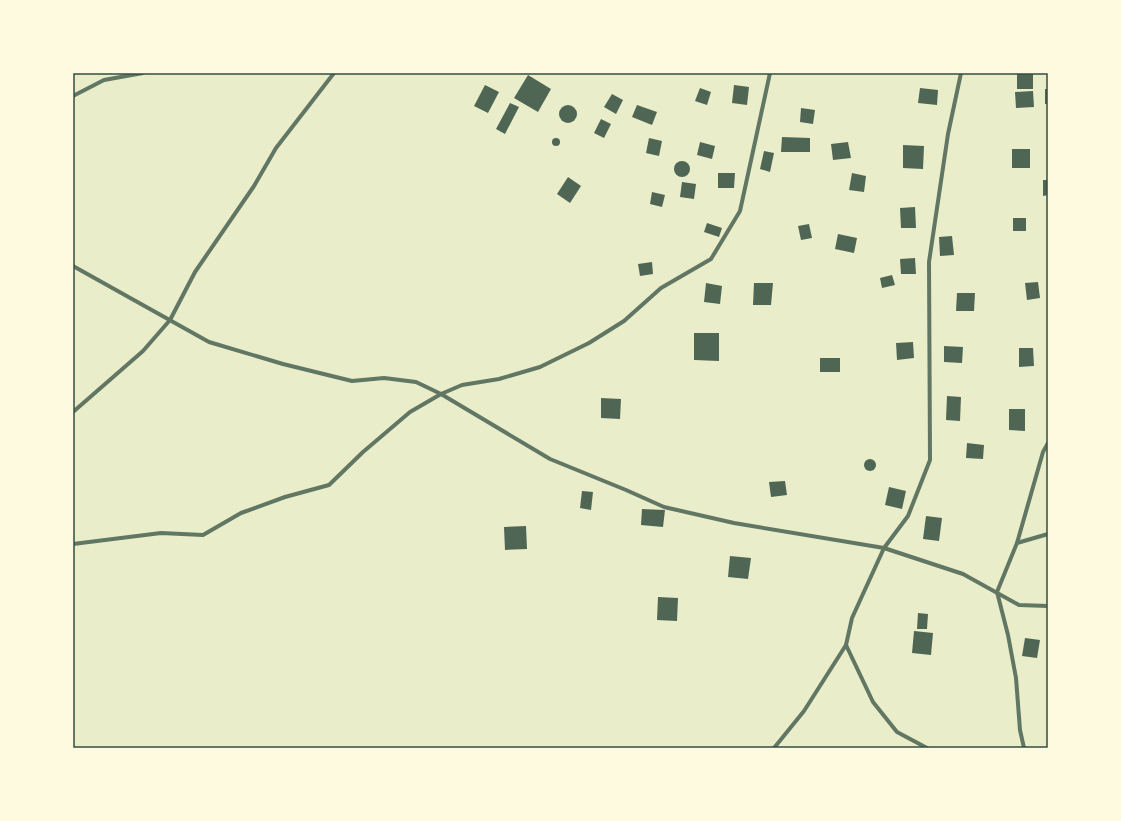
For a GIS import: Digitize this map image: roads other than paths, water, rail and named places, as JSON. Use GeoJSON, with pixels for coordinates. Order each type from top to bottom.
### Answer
{"type":"FeatureCollection","features":[{"type":"Feature","properties":{"kind":"street"},"geometry":{"type":"LineString","coordinates":[[73,96],[104,80],[143,73]]}},
{"type":"Feature","properties":{"kind":"street"},"geometry":{"type":"LineString","coordinates":[[73,412],[143,351],[170,320],[195,272],[254,186],[276,148],[334,73]]}},
{"type":"Feature","properties":{"kind":"street"},"geometry":{"type":"LineString","coordinates":[[73,544],[161,533],[203,535],[241,513],[285,497],[329,485],[363,452],[410,412],[441,394],[462,385],[499,379],[540,367],[575,350],[624,321],[661,288],[711,259],[740,211],[770,73]]}},
{"type":"Feature","properties":{"kind":"street"},"geometry":{"type":"LineString","coordinates":[[774,748],[804,711],[846,645],[852,618],[884,548],[908,516],[930,460],[929,262],[948,134],[961,73]]}},
{"type":"Feature","properties":{"kind":"street"},"geometry":{"type":"LineString","coordinates":[[73,266],[209,342],[284,364],[352,381],[384,378],[416,382],[441,394],[550,459],[664,507],[734,523],[884,548],[963,574],[1018,605],[1048,606]]}},
{"type":"Feature","properties":{"kind":"street"},"geometry":{"type":"LineString","coordinates":[[1024,748],[1020,730],[1016,678],[997,592],[1017,543],[1043,452],[1048,443]]}},
{"type":"Feature","properties":{"kind":"street"},"geometry":{"type":"LineString","coordinates":[[1017,543],[1048,534]]}},
{"type":"Feature","properties":{"kind":"street"},"geometry":{"type":"LineString","coordinates":[[846,645],[873,702],[897,732],[927,748]]}}]}
